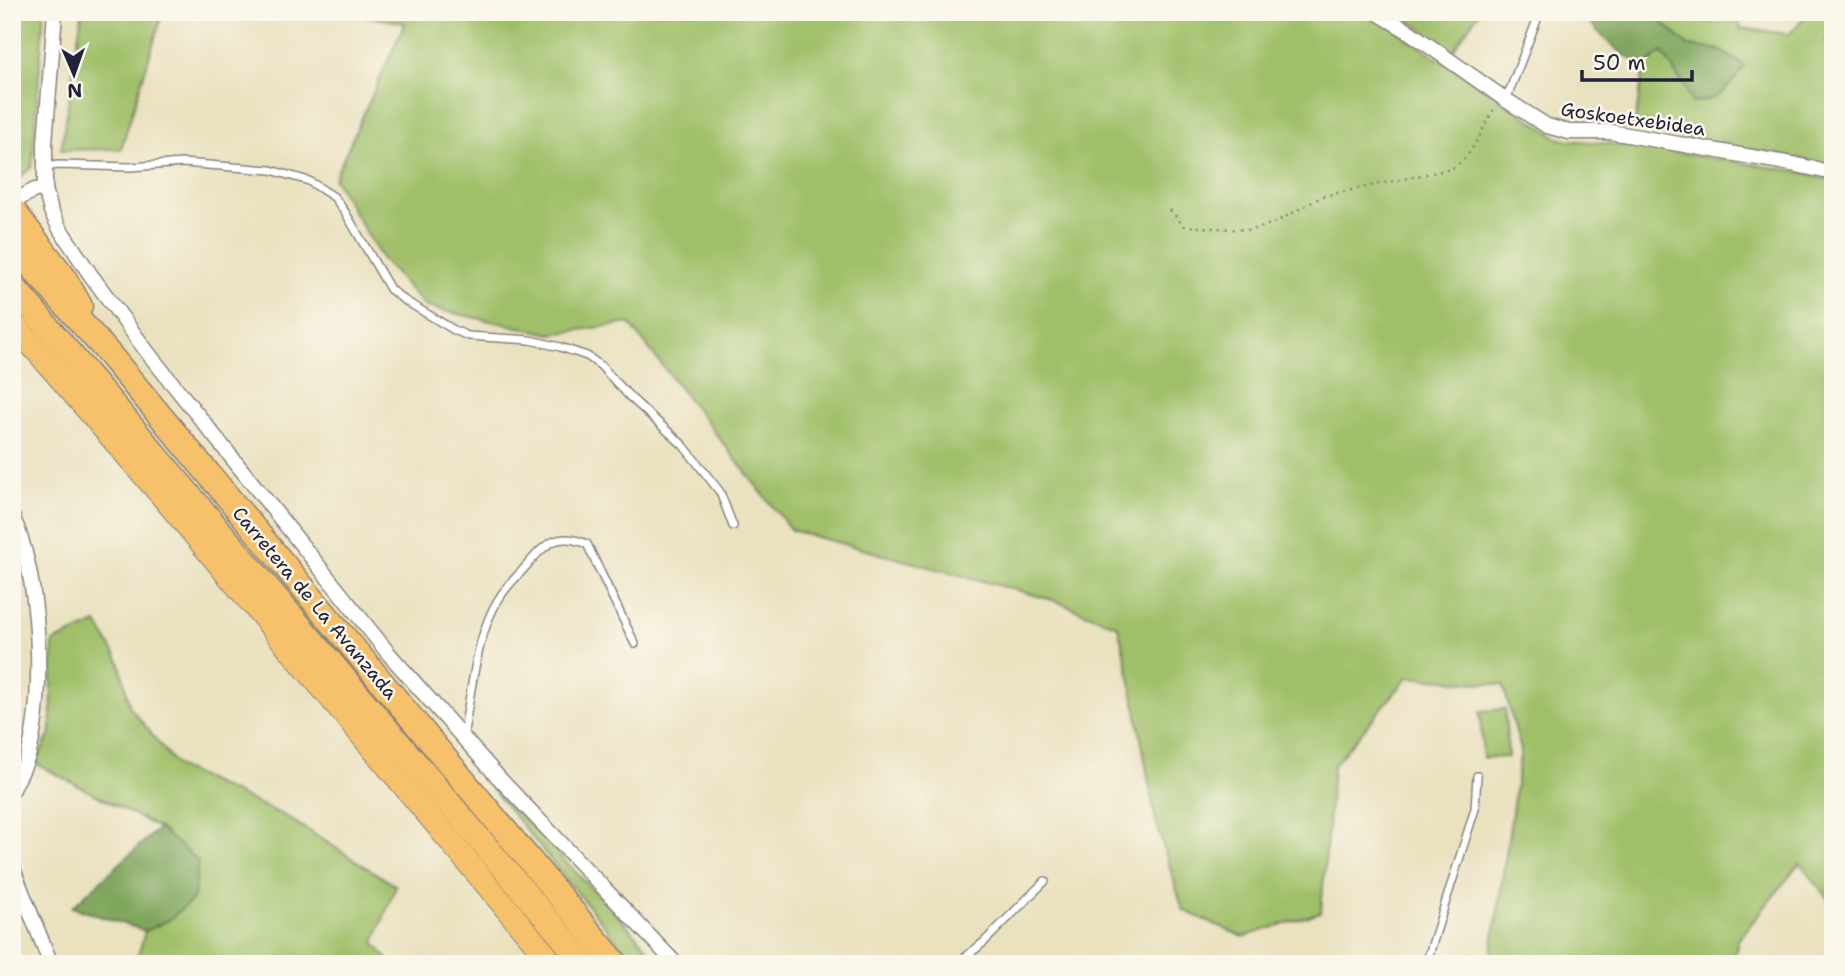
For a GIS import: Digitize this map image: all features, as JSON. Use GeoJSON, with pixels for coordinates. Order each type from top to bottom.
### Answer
{"type":"FeatureCollection","features":[{"type":"Feature","properties":{"kind":"highway"},"geometry":{"type":"LineString","coordinates":[[14,203],[64,276],[103,347]]}},
{"type":"Feature","properties":{"kind":"highway","name":"Carretera de La Avanzada"},"geometry":{"type":"LineString","coordinates":[[12,245],[103,347],[606,961]]}},
{"type":"Feature","properties":{"kind":"highway","name":"Carretera de La Avanzada"},"geometry":{"type":"LineString","coordinates":[[12,285],[370,706],[606,961]]}},
{"type":"Feature","properties":{"kind":"main road"},"geometry":{"type":"LineString","coordinates":[[12,323],[164,498],[548,959]]}},
{"type":"Feature","properties":{"kind":"street"},"geometry":{"type":"LineString","coordinates":[[55,12],[44,167],[45,190],[60,229],[148,354],[389,654],[463,738],[676,964]]}},
{"type":"Feature","properties":{"kind":"street","name":"Goskoetxebidea"},"geometry":{"type":"LineString","coordinates":[[1376,12],[1408,30],[1504,99],[1547,126],[1569,132],[1611,132],[1833,173]]}},
{"type":"Feature","properties":{"kind":"street"},"geometry":{"type":"LineString","coordinates":[[14,203],[35,190],[45,190]]}},
{"type":"Feature","properties":{"kind":"street"},"geometry":{"type":"LineString","coordinates":[[12,516],[21,533],[32,572],[37,678],[35,719],[27,757],[12,791]]}},
{"type":"Feature","properties":{"kind":"street"},"geometry":{"type":"LineString","coordinates":[[12,867],[51,964]]}},
{"type":"Feature","properties":{"kind":"lane"},"geometry":{"type":"LineString","coordinates":[[1504,99],[1541,12]]}},
{"type":"Feature","properties":{"kind":"lane"},"geometry":{"type":"LineString","coordinates":[[44,167],[58,164],[131,167],[183,163],[271,170],[309,181],[334,197],[390,289],[404,300],[468,336],[530,340],[587,356],[601,366],[631,398],[683,445],[720,492],[733,526]]}},
{"type":"Feature","properties":{"kind":"lane"},"geometry":{"type":"LineString","coordinates":[[463,738],[481,641],[499,597],[555,539],[571,537],[587,544],[635,644]]}},
{"type":"Feature","properties":{"kind":"lane"},"geometry":{"type":"LineString","coordinates":[[1426,964],[1475,808],[1477,776]]}},
{"type":"Feature","properties":{"kind":"lane"},"geometry":{"type":"LineString","coordinates":[[957,964],[984,942],[1045,881]]}},
{"type":"Feature","properties":{"kind":"path"},"geometry":{"type":"LineString","coordinates":[[1170,210],[1184,226],[1246,230],[1276,222],[1323,196],[1451,169],[1467,157],[1480,131],[1504,99]]}},
{"type":"Feature","properties":{"kind":"green space"},"geometry":{"type":"Polygon","coordinates":[[[12,12],[44,12],[32,167],[12,184],[12,75],[16,70],[12,12]]]}},
{"type":"Feature","properties":{"kind":"green space"},"geometry":{"type":"Polygon","coordinates":[[[82,12],[163,12],[121,149],[61,150],[82,12]]]}},
{"type":"Feature","properties":{"kind":"green space"},"geometry":{"type":"Polygon","coordinates":[[[339,12],[1360,12],[1386,24],[1560,139],[1630,146],[1797,171],[1833,181],[1833,905],[1800,863],[1738,940],[1733,964],[1490,964],[1521,750],[1503,685],[1408,677],[1333,766],[1321,912],[1243,937],[1183,910],[1156,822],[1131,682],[1118,626],[1053,600],[791,530],[629,323],[551,334],[426,307],[382,259],[334,179],[405,23],[339,12]]]}},
{"type":"Feature","properties":{"kind":"green space"},"geometry":{"type":"Polygon","coordinates":[[[1393,12],[1479,12],[1452,52],[1406,18],[1393,12]]]}},
{"type":"Feature","properties":{"kind":"green space"},"geometry":{"type":"Polygon","coordinates":[[[1581,12],[1654,12],[1688,46],[1719,50],[1745,66],[1717,96],[1692,103],[1662,52],[1644,67],[1610,43],[1581,12]]]}},
{"type":"Feature","properties":{"kind":"green space"},"geometry":{"type":"Polygon","coordinates":[[[1654,12],[1740,12],[1740,28],[1789,34],[1810,12],[1833,12],[1833,43],[1826,41],[1833,53],[1833,165],[1634,128],[1644,67],[1662,52],[1684,86],[1737,75],[1745,66],[1719,50],[1688,46],[1654,12]]]}},
{"type":"Feature","properties":{"kind":"green space"},"geometry":{"type":"Polygon","coordinates":[[[97,623],[120,663],[130,707],[178,767],[285,816],[396,886],[374,943],[392,964],[136,964],[145,931],[169,920],[159,828],[35,763],[51,732],[53,642],[97,623]]]}},
{"type":"Feature","properties":{"kind":"green space"},"geometry":{"type":"Polygon","coordinates":[[[1505,709],[1508,757],[1483,758],[1480,711],[1505,709]]]}},
{"type":"Feature","properties":{"kind":"green space"},"geometry":{"type":"Polygon","coordinates":[[[475,768],[627,925],[661,964],[636,964],[475,768]]]}},
{"type":"Feature","properties":{"kind":"green space"},"geometry":{"type":"Polygon","coordinates":[[[159,828],[198,861],[194,898],[169,920],[145,931],[72,907],[159,828]]]}}]}
